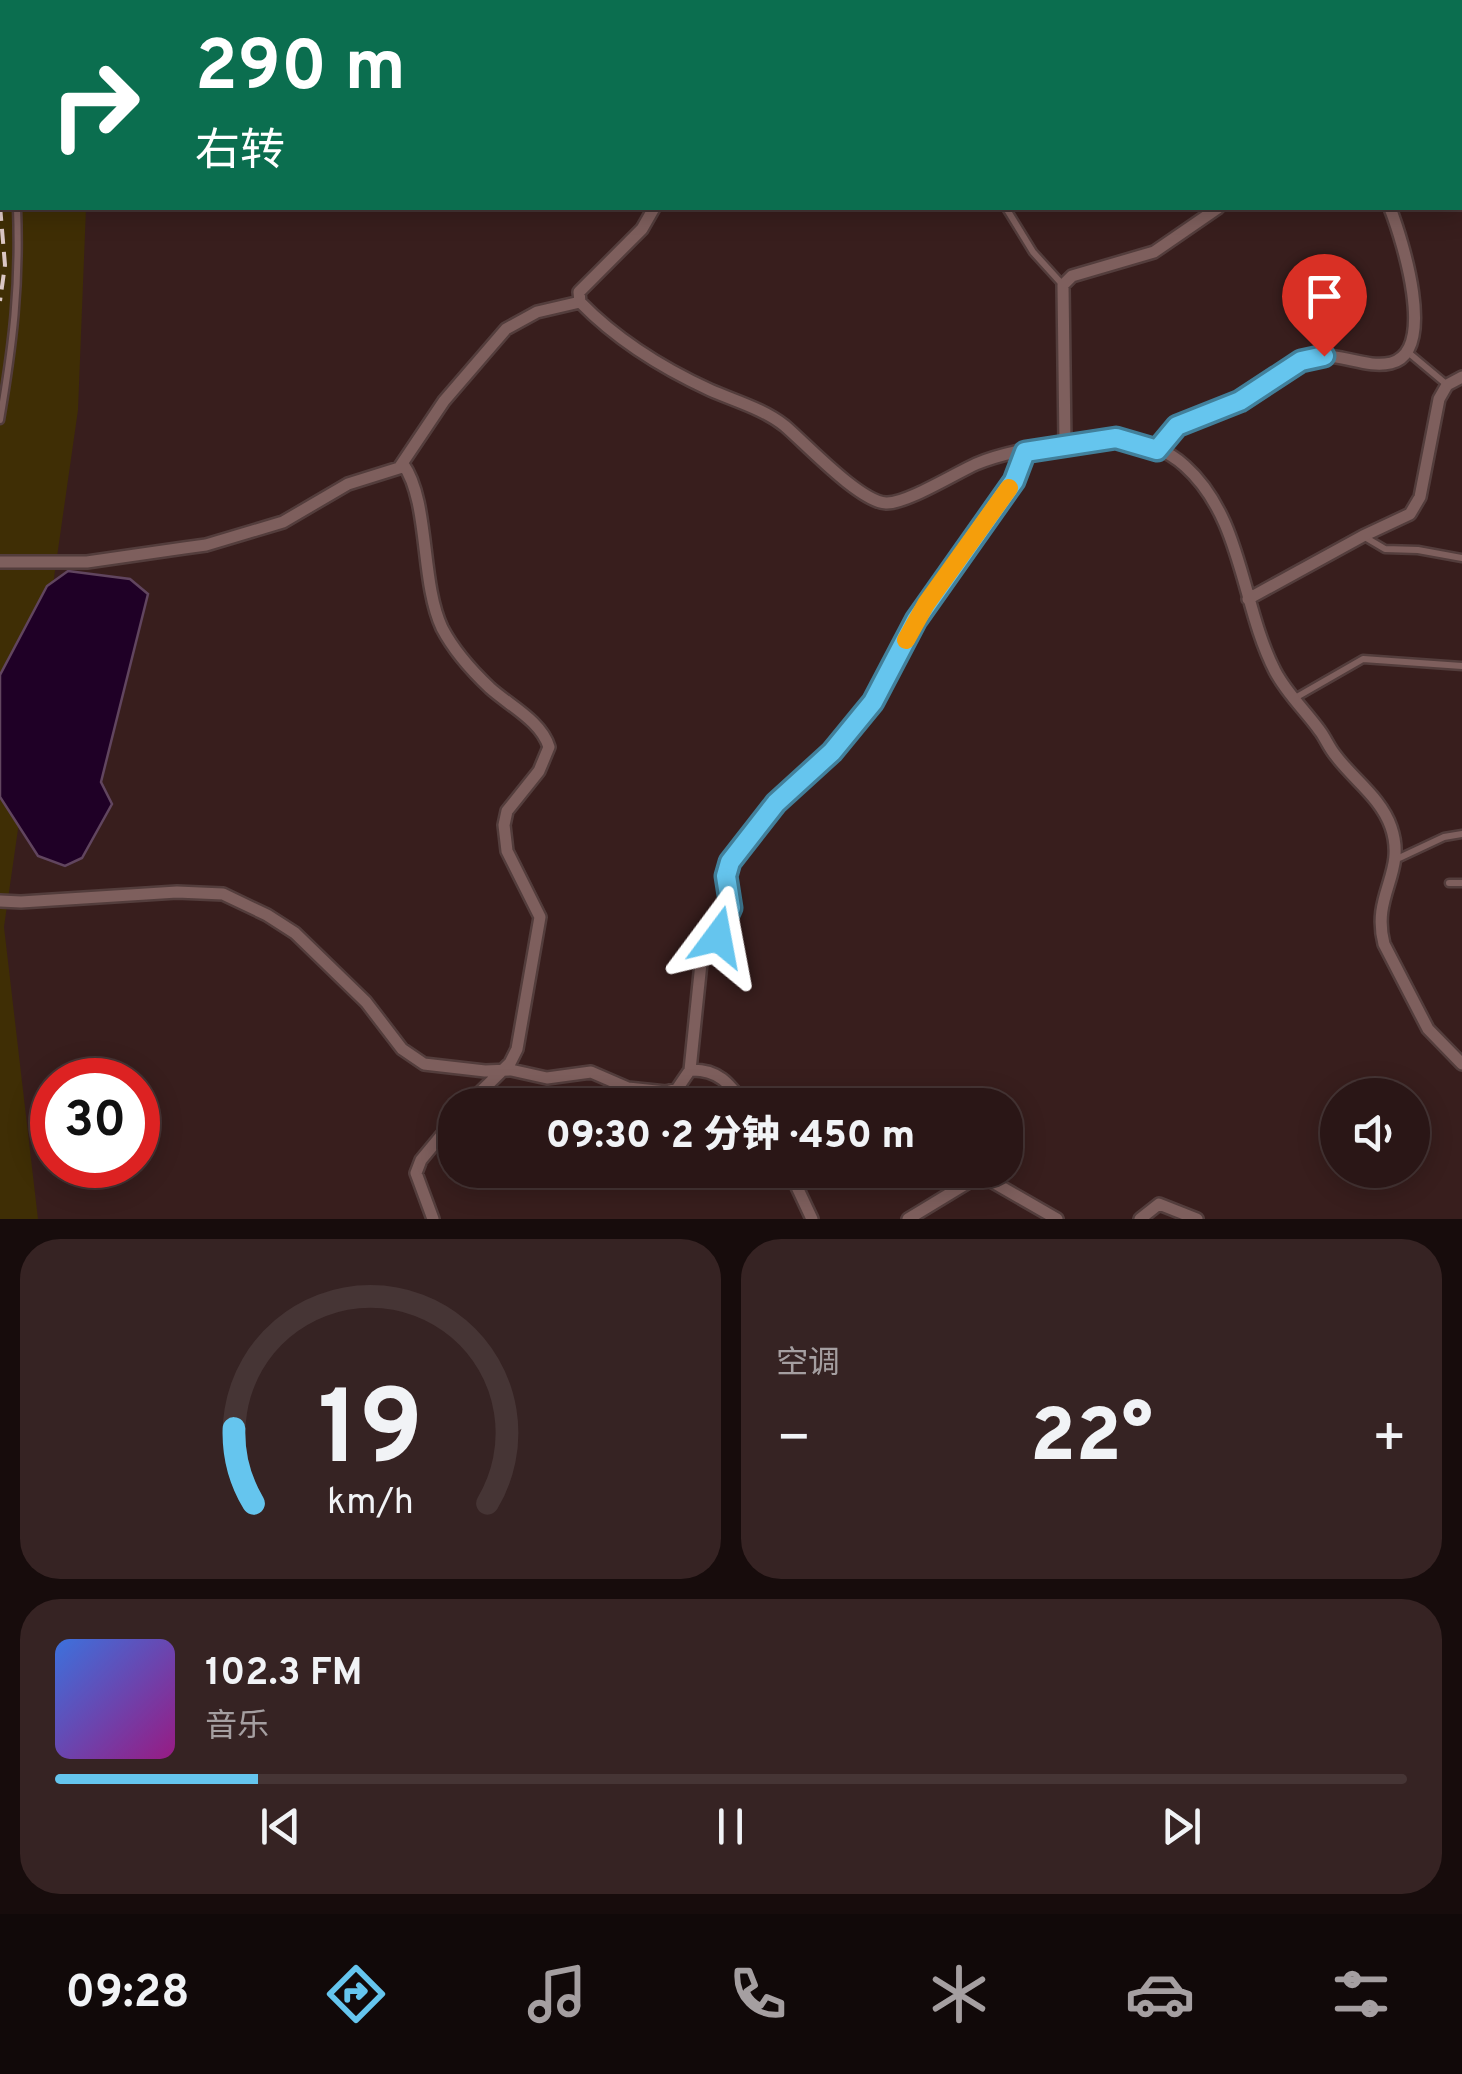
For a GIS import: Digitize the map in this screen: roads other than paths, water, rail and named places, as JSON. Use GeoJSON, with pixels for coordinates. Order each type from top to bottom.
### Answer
{"type":"FeatureCollection","features":[{"type":"Feature","properties":{"kind":"street"},"geometry":{"type":"LineString","coordinates":[[653,210],[642,229],[579,292],[580,302],[656,364],[782,423],[832,469],[882,502],[894,502],[979,463],[1065,444],[1116,438],[1157,450],[1184,464],[1207,490],[1240,560],[1262,642],[1292,700],[1388,819],[1396,859],[1382,897],[1380,930],[1384,944],[1428,1028],[1462,1064]]}},
{"type":"Feature","properties":{"kind":"street"},"geometry":{"type":"LineString","coordinates":[[1065,444],[1063,284],[1072,276],[1154,252],[1215,210]]}},
{"type":"Feature","properties":{"kind":"street"},"geometry":{"type":"LineString","coordinates":[[1157,450],[1177,426],[1240,401],[1301,361],[1324,356],[1390,363],[1409,352],[1413,343],[1412,288],[1406,253],[1391,210]]}},
{"type":"Feature","properties":{"kind":"street"},"geometry":{"type":"LineString","coordinates":[[0,562],[87,562],[206,545],[282,522],[338,489],[396,470],[444,402],[506,329],[537,312],[580,302]]}},
{"type":"Feature","properties":{"kind":"street"},"geometry":{"type":"LineString","coordinates":[[1248,599],[1363,536],[1401,520],[1416,507],[1430,457],[1437,409],[1447,385],[1462,377]]}},
{"type":"Feature","properties":{"kind":"street"},"geometry":{"type":"LineString","coordinates":[[0,900],[196,892],[235,898],[280,923],[314,949],[375,1011],[398,1044],[430,1066],[547,1078],[591,1072],[622,1087],[666,1092],[679,1087],[690,1070],[701,963],[730,915],[728,865],[776,803],[832,752],[873,702],[916,620],[1014,481],[1025,452]]}},
{"type":"Feature","properties":{"kind":"street"},"geometry":{"type":"LineString","coordinates":[[403,464],[414,490],[426,571],[442,626],[474,672],[539,729],[549,747],[539,771],[511,804],[504,824],[507,851],[536,904],[540,925],[515,1055],[484,1088]]}},
{"type":"Feature","properties":{"kind":"street"},"geometry":{"type":"LineString","coordinates":[[690,1070],[721,1076],[731,1088]]}},
{"type":"Feature","properties":{"kind":"street"},"geometry":{"type":"LineString","coordinates":[[433,1219],[416,1172],[438,1140]]}},
{"type":"Feature","properties":{"kind":"street"},"geometry":{"type":"LineString","coordinates":[[908,1219],[974,1179],[984,1177],[1058,1219]]}},
{"type":"Feature","properties":{"kind":"street"},"geometry":{"type":"LineString","coordinates":[[797,1188],[812,1219]]}},
{"type":"Feature","properties":{"kind":"street"},"geometry":{"type":"LineString","coordinates":[[1140,1219],[1155,1205],[1163,1204],[1196,1219]]}},
{"type":"Feature","properties":{"kind":"lane"},"geometry":{"type":"LineString","coordinates":[[0,420],[16,322],[20,272],[17,210]]}},
{"type":"Feature","properties":{"kind":"lane"},"geometry":{"type":"LineString","coordinates":[[1007,210],[1033,252],[1063,284]]}},
{"type":"Feature","properties":{"kind":"lane"},"geometry":{"type":"LineString","coordinates":[[1409,352],[1447,385]]}},
{"type":"Feature","properties":{"kind":"lane"},"geometry":{"type":"LineString","coordinates":[[1363,536],[1385,548],[1462,558]]}},
{"type":"Feature","properties":{"kind":"lane"},"geometry":{"type":"LineString","coordinates":[[1292,700],[1363,659],[1462,666]]}},
{"type":"Feature","properties":{"kind":"lane"},"geometry":{"type":"LineString","coordinates":[[1396,859],[1444,837],[1462,834]]}},
{"type":"Feature","properties":{"kind":"lane"},"geometry":{"type":"LineString","coordinates":[[1449,883],[1462,883]]}},
{"type":"Feature","properties":{"kind":"railway"},"geometry":{"type":"LineString","coordinates":[[0,210],[5,265],[0,301]]}}]}
